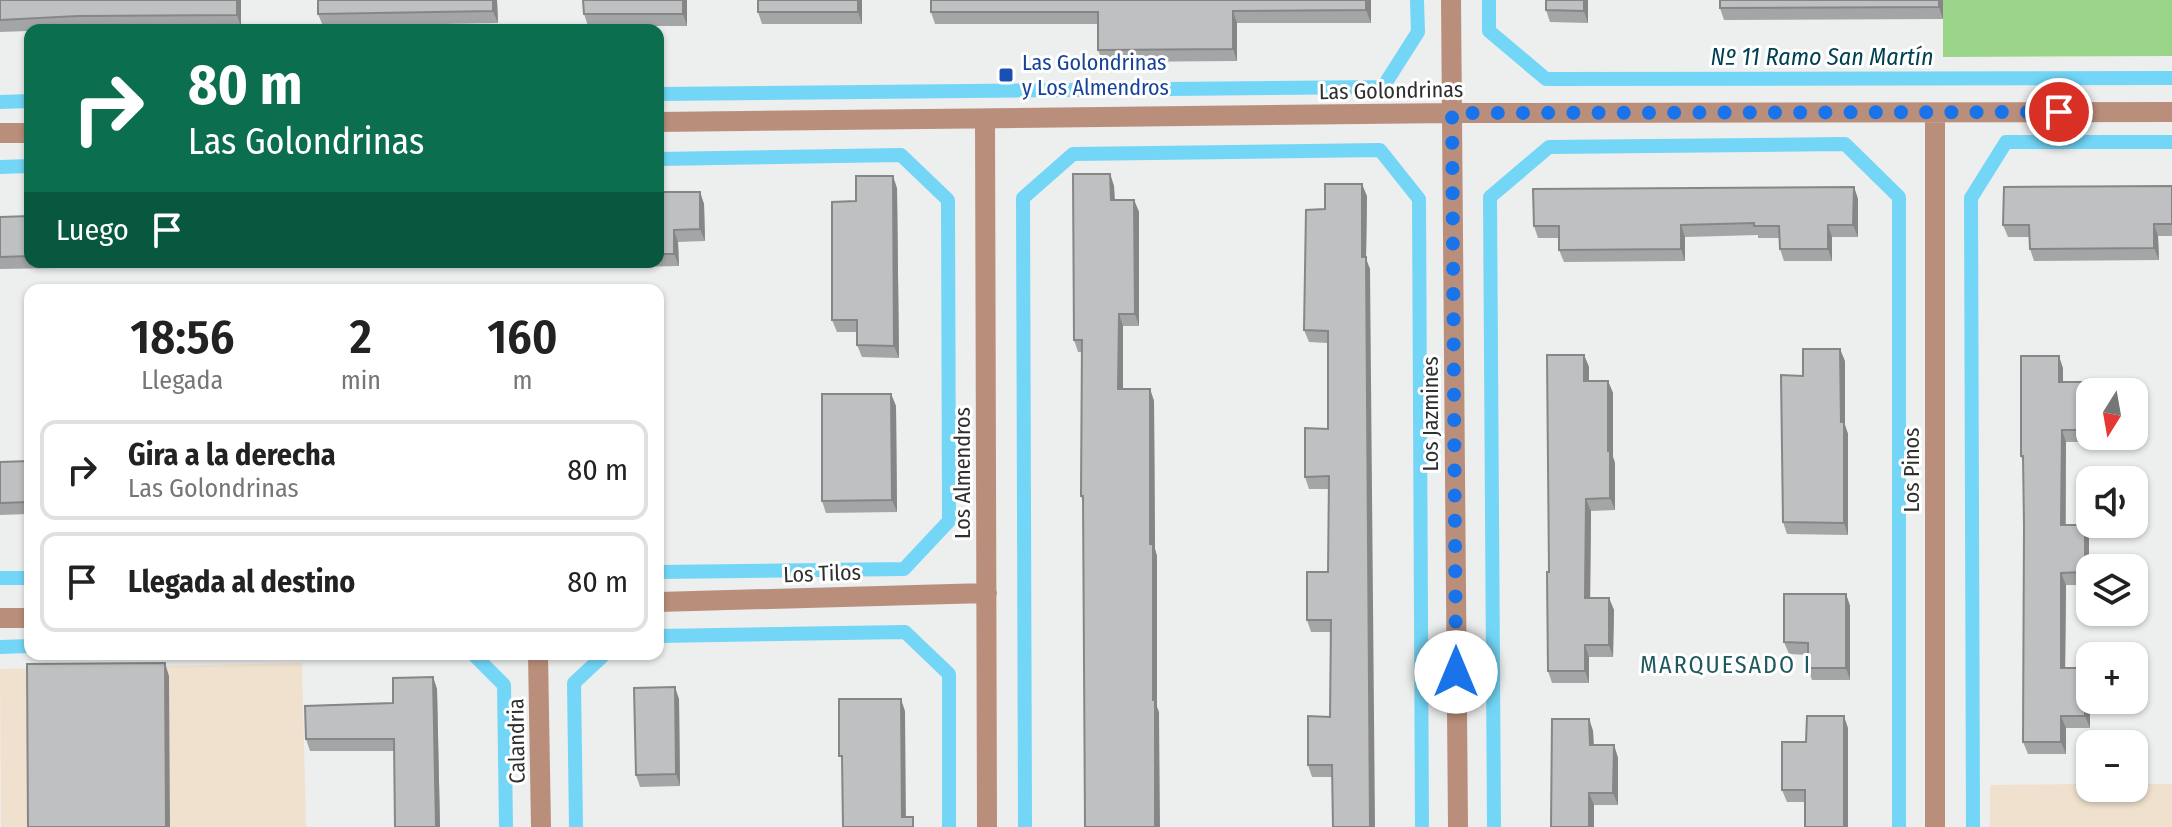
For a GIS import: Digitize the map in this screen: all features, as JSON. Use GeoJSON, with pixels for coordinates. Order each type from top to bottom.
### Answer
{"type":"FeatureCollection","features":[{"type":"Feature","properties":{"kind":"street","name":"Los Jazmines"},"geometry":{"type":"LineString","coordinates":[[1451,0],[1458,827]]}},
{"type":"Feature","properties":{"kind":"street","name":"Las Golondrinas"},"geometry":{"type":"LineString","coordinates":[[664,122],[1452,113],[2172,112]]}},
{"type":"Feature","properties":{"kind":"street","name":"Los Pinos"},"geometry":{"type":"LineString","coordinates":[[1935,113],[1935,827]]}},
{"type":"Feature","properties":{"kind":"street","name":"Los Almendros"},"geometry":{"type":"LineString","coordinates":[[985,119],[987,827]]}},
{"type":"Feature","properties":{"kind":"street"},"geometry":{"type":"LineString","coordinates":[[0,133],[24,133]]}},
{"type":"Feature","properties":{"kind":"street","name":"Los Tilos"},"geometry":{"type":"LineString","coordinates":[[664,602],[987,593]]}},
{"type":"Feature","properties":{"kind":"street"},"geometry":{"type":"LineString","coordinates":[[0,618],[24,618]]}},
{"type":"Feature","properties":{"kind":"street","name":"Calandria"},"geometry":{"type":"LineString","coordinates":[[538,660],[541,827]]}},
{"type":"Feature","properties":{"kind":"shaded area"},"geometry":{"type":"Polygon","coordinates":[[[302,663],[306,827],[1,827],[0,669],[302,663]]]}},
{"type":"Feature","properties":{"kind":"shaded area"},"geometry":{"type":"Polygon","coordinates":[[[2076,784],[2076,802],[2148,802],[2148,784],[2172,784],[2172,827],[1990,827],[1990,785],[2076,784]]]}},
{"type":"Feature","properties":{"kind":"green space"},"geometry":{"type":"Polygon","coordinates":[[[1943,0],[2172,0],[2172,56],[1943,57],[1943,0]]]}},
{"type":"Feature","properties":{"kind":"building"},"geometry":{"type":"Polygon","coordinates":[[[0,0],[237,0],[237,15],[0,20],[0,0]]]}},
{"type":"Feature","properties":{"kind":"building"},"geometry":{"type":"Polygon","coordinates":[[[318,0],[493,0],[493,11],[318,14],[318,0]]]}},
{"type":"Feature","properties":{"kind":"building"},"geometry":{"type":"Polygon","coordinates":[[[583,0],[683,0],[683,14],[584,14],[583,0]]]}},
{"type":"Feature","properties":{"kind":"building"},"geometry":{"type":"Polygon","coordinates":[[[758,0],[858,0],[858,12],[758,12],[758,0]]]}},
{"type":"Feature","properties":{"kind":"building"},"geometry":{"type":"Polygon","coordinates":[[[931,0],[1366,0],[1366,10],[1233,11],[1233,49],[1098,50],[1098,12],[931,12],[931,0]]]}},
{"type":"Feature","properties":{"kind":"building"},"geometry":{"type":"Polygon","coordinates":[[[1546,0],[1584,0],[1584,11],[1546,10],[1546,0]]]}},
{"type":"Feature","properties":{"kind":"building"},"geometry":{"type":"Polygon","coordinates":[[[1720,0],[1939,0],[1939,7],[1720,8],[1720,0]]]}},
{"type":"Feature","properties":{"kind":"building"},"geometry":{"type":"Polygon","coordinates":[[[1073,174],[1110,174],[1111,200],[1134,200],[1135,314],[1119,314],[1118,389],[1150,389],[1155,827],[1085,827],[1082,340],[1074,340],[1073,174]]]}},
{"type":"Feature","properties":{"kind":"building"},"geometry":{"type":"Polygon","coordinates":[[[856,176],[893,176],[894,346],[857,345],[857,320],[832,320],[832,202],[856,201],[856,176]]]}},
{"type":"Feature","properties":{"kind":"building"},"geometry":{"type":"Polygon","coordinates":[[[1325,184],[1362,184],[1362,257],[1366,257],[1370,827],[1333,827],[1332,765],[1308,765],[1308,716],[1330,717],[1331,620],[1307,620],[1307,572],[1328,572],[1329,476],[1305,477],[1305,428],[1328,429],[1328,331],[1304,330],[1306,210],[1325,209],[1325,184]]]}},
{"type":"Feature","properties":{"kind":"building"},"geometry":{"type":"Polygon","coordinates":[[[2172,186],[2172,224],[2154,224],[2154,248],[2030,249],[2029,225],[2003,225],[2004,187],[2172,186]]]}},
{"type":"Feature","properties":{"kind":"building"},"geometry":{"type":"Polygon","coordinates":[[[1854,187],[1853,225],[1828,225],[1828,249],[1780,249],[1779,226],[1754,226],[1754,223],[1681,225],[1681,249],[1559,250],[1559,226],[1534,226],[1533,189],[1854,187]]]}},
{"type":"Feature","properties":{"kind":"building"},"geometry":{"type":"Polygon","coordinates":[[[664,192],[700,192],[700,229],[674,230],[674,254],[664,254],[664,192]]]}},
{"type":"Feature","properties":{"kind":"building"},"geometry":{"type":"Polygon","coordinates":[[[24,216],[24,256],[0,257],[0,217],[24,216]]]}},
{"type":"Feature","properties":{"kind":"building"},"geometry":{"type":"Polygon","coordinates":[[[1803,349],[1840,349],[1844,523],[1783,522],[1781,375],[1803,376],[1803,349]]]}},
{"type":"Feature","properties":{"kind":"building"},"geometry":{"type":"Polygon","coordinates":[[[1547,355],[1584,355],[1584,381],[1608,381],[1610,498],[1586,499],[1585,598],[1609,598],[1609,645],[1585,645],[1585,671],[1548,671],[1547,355]]]}},
{"type":"Feature","properties":{"kind":"building"},"geometry":{"type":"Polygon","coordinates":[[[2021,356],[2059,356],[2059,382],[2076,382],[2076,430],[2062,430],[2061,525],[2076,525],[2076,538],[2085,538],[2085,554],[2076,554],[2076,572],[2061,573],[2061,668],[2076,668],[2076,714],[2085,716],[2061,716],[2061,742],[2023,742],[2024,526],[2021,356]]]}},
{"type":"Feature","properties":{"kind":"building"},"geometry":{"type":"Polygon","coordinates":[[[822,394],[891,394],[892,500],[822,501],[822,394]]]}},
{"type":"Feature","properties":{"kind":"building"},"geometry":{"type":"Polygon","coordinates":[[[24,461],[24,502],[0,503],[0,462],[24,461]]]}},
{"type":"Feature","properties":{"kind":"building"},"geometry":{"type":"Polygon","coordinates":[[[1784,594],[1846,594],[1846,668],[1808,668],[1808,643],[1784,642],[1784,594]]]}},
{"type":"Feature","properties":{"kind":"building"},"geometry":{"type":"Polygon","coordinates":[[[165,663],[166,827],[28,827],[27,664],[165,663]]]}},
{"type":"Feature","properties":{"kind":"building"},"geometry":{"type":"Polygon","coordinates":[[[433,677],[436,827],[395,827],[394,739],[306,739],[305,706],[393,703],[393,678],[433,677]]]}},
{"type":"Feature","properties":{"kind":"building"},"geometry":{"type":"Polygon","coordinates":[[[675,687],[676,774],[636,775],[634,688],[675,687]]]}},
{"type":"Feature","properties":{"kind":"building"},"geometry":{"type":"Polygon","coordinates":[[[839,699],[901,699],[902,817],[913,817],[913,827],[843,827],[839,699]]]}},
{"type":"Feature","properties":{"kind":"building"},"geometry":{"type":"Polygon","coordinates":[[[1807,716],[1844,716],[1844,827],[1805,827],[1805,790],[1782,790],[1782,742],[1806,742],[1807,716]]]}},
{"type":"Feature","properties":{"kind":"building"},"geometry":{"type":"Polygon","coordinates":[[[1552,719],[1589,719],[1590,745],[1614,745],[1613,793],[1589,793],[1589,827],[1551,827],[1552,719]]]}},
{"type":"Feature","properties":{"kind":"waterway"},"geometry":{"type":"LineString","coordinates":[[664,94],[1383,87],[1418,32],[1417,0]]}},
{"type":"Feature","properties":{"kind":"waterway","name":"Nº 11 Ramo San Martín"},"geometry":{"type":"LineString","coordinates":[[1489,0],[1489,31],[1546,79],[2172,78]]}},
{"type":"Feature","properties":{"kind":"waterway"},"geometry":{"type":"LineString","coordinates":[[0,102],[24,101]]}},
{"type":"Feature","properties":{"kind":"waterway"},"geometry":{"type":"LineString","coordinates":[[1973,827],[1971,198],[2006,142],[2172,142]]}},
{"type":"Feature","properties":{"kind":"waterway"},"geometry":{"type":"LineString","coordinates":[[1494,827],[1490,197],[1549,147],[1845,144],[1899,197],[1899,827]]}},
{"type":"Feature","properties":{"kind":"waterway"},"geometry":{"type":"LineString","coordinates":[[1025,827],[1023,198],[1073,154],[1380,150],[1419,199],[1422,827]]}},
{"type":"Feature","properties":{"kind":"waterway"},"geometry":{"type":"LineString","coordinates":[[664,159],[901,155],[948,200],[949,521],[904,569],[664,572]]}},
{"type":"Feature","properties":{"kind":"waterway"},"geometry":{"type":"LineString","coordinates":[[0,167],[24,166]]}},
{"type":"Feature","properties":{"kind":"waterway"},"geometry":{"type":"LineString","coordinates":[[0,578],[24,578]]}},
{"type":"Feature","properties":{"kind":"waterway"},"geometry":{"type":"LineString","coordinates":[[664,636],[905,632],[949,674],[949,827]]}},
{"type":"Feature","properties":{"kind":"waterway"},"geometry":{"type":"LineString","coordinates":[[0,647],[24,646]]}},
{"type":"Feature","properties":{"kind":"waterway"},"geometry":{"type":"LineString","coordinates":[[479,660],[504,685],[506,827]]}},
{"type":"Feature","properties":{"kind":"waterway"},"geometry":{"type":"LineString","coordinates":[[576,827],[574,683],[599,660]]}},
{"type":"Feature","properties":{"kind":"place","name":"Las Golondrinas y Los Almendros"},"geometry":{"type":"Point","coordinates":[1006,75]}},
{"type":"Feature","properties":{"kind":"district","name":"MARQUESADO I"},"geometry":{"type":"Point","coordinates":[1726,665]}},
{"type":"Feature","properties":{"kind":"route"},"geometry":{"type":"LineString","coordinates":[[1456,672],[1452,113],[2059,112]]}}]}
